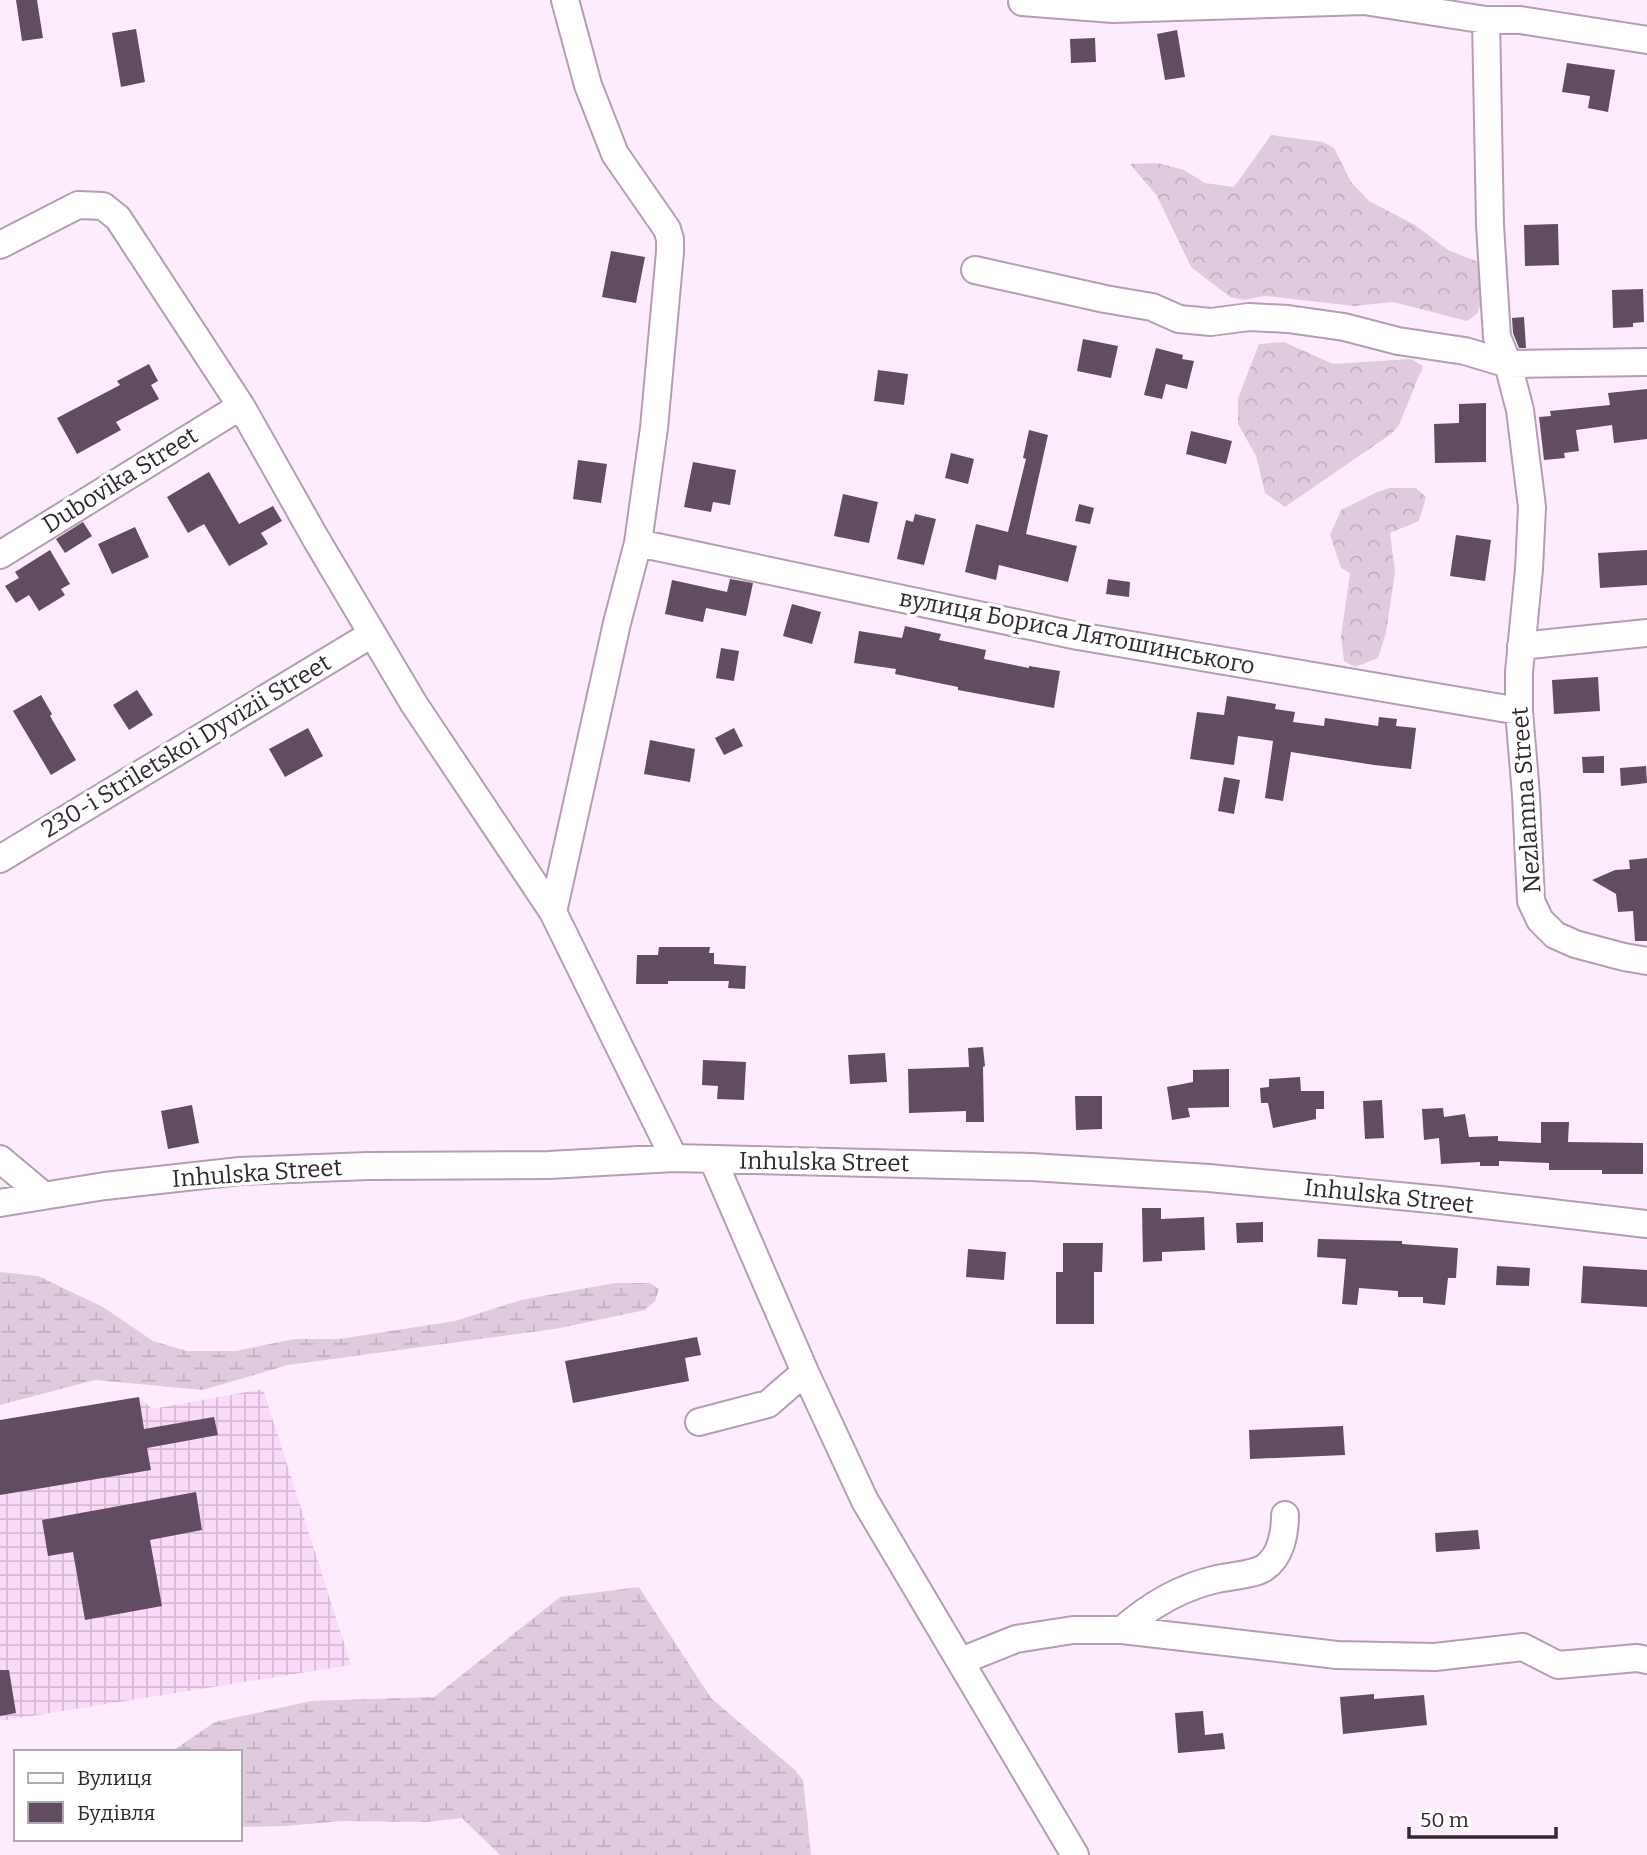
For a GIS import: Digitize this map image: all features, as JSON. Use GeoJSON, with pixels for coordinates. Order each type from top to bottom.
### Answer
{"type":"FeatureCollection","features":[{"type":"Feature","properties":{"kind":"street"},"geometry":{"type":"LineString","coordinates":[[553,912],[617,623],[638,543],[654,428],[670,239],[667,229],[615,154],[589,85],[565,0]]}},
{"type":"Feature","properties":{"kind":"street"},"geometry":{"type":"LineString","coordinates":[[1022,2],[1113,9],[1364,1],[1486,20],[1520,20],[1647,40]]}},
{"type":"Feature","properties":{"kind":"street","name":"Nezlamna Street"},"geometry":{"type":"LineString","coordinates":[[1486,20],[1490,225],[1497,337],[1520,410],[1532,507],[1519,710],[1531,901],[1540,920],[1555,935],[1575,944],[1647,961]]}},
{"type":"Feature","properties":{"kind":"street"},"geometry":{"type":"LineString","coordinates":[[0,246],[78,205],[103,206],[118,218],[241,406],[414,704],[553,912],[674,1158]]}},
{"type":"Feature","properties":{"kind":"street"},"geometry":{"type":"LineString","coordinates":[[975,271],[1152,307],[1179,319],[1211,322],[1250,317],[1288,318],[1344,327],[1398,341],[1465,351],[1507,364],[1647,362]]}},
{"type":"Feature","properties":{"kind":"street","name":"Dubovika Street"},"geometry":{"type":"LineString","coordinates":[[0,555],[241,406]]}},
{"type":"Feature","properties":{"kind":"street","name":"вулиця Бориса Лятошинського"},"geometry":{"type":"LineString","coordinates":[[638,543],[1078,636],[1519,710]]}},
{"type":"Feature","properties":{"kind":"street"},"geometry":{"type":"LineString","coordinates":[[1521,646],[1647,633]]}},
{"type":"Feature","properties":{"kind":"street","name":"230-i Striletskoi Dyvizii Street"},"geometry":{"type":"LineString","coordinates":[[0,859],[372,634]]}},
{"type":"Feature","properties":{"kind":"street"},"geometry":{"type":"LineString","coordinates":[[0,1158],[43,1195]]}},
{"type":"Feature","properties":{"kind":"street","name":"Inhulska Street"},"geometry":{"type":"LineString","coordinates":[[0,1203],[105,1186],[240,1171],[368,1166],[549,1165],[674,1158],[1031,1167],[1209,1178],[1441,1200],[1647,1224]]}},
{"type":"Feature","properties":{"kind":"street"},"geometry":{"type":"LineString","coordinates":[[713,1160],[805,1372],[865,1501],[1075,1855]]}},
{"type":"Feature","properties":{"kind":"street"},"geometry":{"type":"LineString","coordinates":[[699,1422],[768,1404],[805,1372]]}},
{"type":"Feature","properties":{"kind":"street"},"geometry":{"type":"LineString","coordinates":[[1122,1630],[1170,1596],[1214,1580],[1263,1569],[1275,1558],[1285,1531],[1285,1515]]}},
{"type":"Feature","properties":{"kind":"street"},"geometry":{"type":"LineString","coordinates":[[961,1661],[1016,1639],[1073,1630],[1122,1630],[1338,1654],[1436,1657],[1523,1647],[1559,1665],[1637,1658],[1647,1660]]}},
{"type":"Feature","properties":{"kind":"shaded area"},"geometry":{"type":"Polygon","coordinates":[[[263,1389],[351,1665],[0,1721],[0,1420],[139,1397],[152,1409],[263,1389]]]}},
{"type":"Feature","properties":{"kind":"green space"},"geometry":{"type":"Polygon","coordinates":[[[1271,135],[1323,142],[1334,148],[1351,182],[1369,201],[1415,225],[1448,250],[1486,265],[1492,275],[1477,314],[1467,321],[1393,302],[1354,306],[1265,296],[1243,300],[1230,297],[1191,267],[1157,196],[1130,164],[1158,163],[1184,170],[1205,183],[1234,187],[1271,135]]]}},
{"type":"Feature","properties":{"kind":"green space"},"geometry":{"type":"Polygon","coordinates":[[[1284,342],[1333,364],[1411,359],[1423,366],[1399,425],[1391,434],[1285,507],[1265,493],[1256,456],[1238,424],[1238,398],[1259,344],[1284,342]]]}},
{"type":"Feature","properties":{"kind":"green space"},"geometry":{"type":"Polygon","coordinates":[[[1390,488],[1416,488],[1426,497],[1419,521],[1390,533],[1395,572],[1386,633],[1378,658],[1355,667],[1344,661],[1341,636],[1350,573],[1341,568],[1330,535],[1341,510],[1390,488]]]}},
{"type":"Feature","properties":{"kind":"green space"},"geometry":{"type":"Polygon","coordinates":[[[0,1272],[38,1276],[103,1307],[153,1341],[187,1351],[236,1351],[294,1339],[339,1339],[455,1321],[521,1300],[615,1283],[650,1283],[659,1289],[655,1301],[645,1310],[555,1329],[288,1365],[203,1390],[95,1380],[0,1405],[0,1272]]]}},
{"type":"Feature","properties":{"kind":"green space"},"geometry":{"type":"Polygon","coordinates":[[[639,1587],[711,1698],[795,1770],[803,1780],[811,1855],[500,1855],[462,1818],[426,1822],[342,1821],[242,1827],[242,1750],[174,1750],[215,1722],[311,1701],[434,1697],[560,1597],[639,1587]]]}},
{"type":"Feature","properties":{"kind":"building"},"geometry":{"type":"Polygon","coordinates":[[[16,0],[37,0],[43,38],[22,41],[16,0]]]}},
{"type":"Feature","properties":{"kind":"building"},"geometry":{"type":"Polygon","coordinates":[[[136,29],[145,82],[121,87],[112,33],[136,29]]]}},
{"type":"Feature","properties":{"kind":"building"},"geometry":{"type":"Polygon","coordinates":[[[1177,30],[1185,77],[1165,80],[1157,34],[1177,30]]]}},
{"type":"Feature","properties":{"kind":"building"},"geometry":{"type":"Polygon","coordinates":[[[1095,38],[1096,62],[1071,63],[1070,39],[1095,38]]]}},
{"type":"Feature","properties":{"kind":"building"},"geometry":{"type":"Polygon","coordinates":[[[1567,63],[1615,70],[1608,112],[1588,108],[1590,96],[1562,92],[1567,63]]]}},
{"type":"Feature","properties":{"kind":"building"},"geometry":{"type":"Polygon","coordinates":[[[1558,224],[1559,265],[1525,266],[1524,225],[1558,224]]]}},
{"type":"Feature","properties":{"kind":"building"},"geometry":{"type":"Polygon","coordinates":[[[611,251],[645,257],[636,303],[602,297],[611,251]]]}},
{"type":"Feature","properties":{"kind":"building"},"geometry":{"type":"Polygon","coordinates":[[[1643,289],[1644,322],[1633,323],[1633,327],[1613,328],[1612,290],[1643,289]]]}},
{"type":"Feature","properties":{"kind":"building"},"geometry":{"type":"Polygon","coordinates":[[[1524,317],[1526,348],[1519,348],[1513,333],[1512,318],[1524,317]]]}},
{"type":"Feature","properties":{"kind":"building"},"geometry":{"type":"Polygon","coordinates":[[[1083,339],[1118,346],[1111,378],[1077,371],[1083,339]]]}},
{"type":"Feature","properties":{"kind":"building"},"geometry":{"type":"Polygon","coordinates":[[[1156,348],[1183,355],[1182,359],[1194,361],[1187,389],[1166,384],[1162,399],[1144,395],[1156,348]]]}},
{"type":"Feature","properties":{"kind":"building"},"geometry":{"type":"Polygon","coordinates":[[[149,364],[158,381],[151,385],[159,399],[116,422],[121,430],[77,454],[57,418],[120,385],[117,381],[149,364]]]}},
{"type":"Feature","properties":{"kind":"building"},"geometry":{"type":"Polygon","coordinates":[[[878,370],[908,374],[904,405],[874,401],[878,370]]]}},
{"type":"Feature","properties":{"kind":"building"},"geometry":{"type":"Polygon","coordinates":[[[1647,389],[1647,439],[1614,443],[1612,425],[1576,430],[1579,451],[1564,453],[1565,458],[1544,460],[1539,417],[1551,416],[1550,411],[1610,405],[1608,393],[1647,389]]]}},
{"type":"Feature","properties":{"kind":"building"},"geometry":{"type":"Polygon","coordinates":[[[1486,403],[1486,462],[1435,463],[1434,424],[1459,423],[1459,404],[1486,403]]]}},
{"type":"Feature","properties":{"kind":"building"},"geometry":{"type":"Polygon","coordinates":[[[1029,430],[1048,435],[1026,534],[1077,546],[1068,582],[999,565],[996,580],[965,572],[976,524],[1008,532],[1026,459],[1023,458],[1029,430]]]}},
{"type":"Feature","properties":{"kind":"building"},"geometry":{"type":"Polygon","coordinates":[[[1191,431],[1232,441],[1226,464],[1186,454],[1191,431]]]}},
{"type":"Feature","properties":{"kind":"building"},"geometry":{"type":"Polygon","coordinates":[[[951,453],[974,459],[968,484],[945,478],[951,453]]]}},
{"type":"Feature","properties":{"kind":"building"},"geometry":{"type":"Polygon","coordinates":[[[578,460],[607,464],[601,503],[573,499],[578,460]]]}},
{"type":"Feature","properties":{"kind":"building"},"geometry":{"type":"Polygon","coordinates":[[[693,462],[736,470],[730,505],[713,502],[711,512],[684,507],[693,462]]]}},
{"type":"Feature","properties":{"kind":"building"},"geometry":{"type":"Polygon","coordinates":[[[209,472],[239,524],[273,506],[282,521],[261,533],[268,544],[229,566],[204,524],[188,533],[167,497],[209,472]]]}},
{"type":"Feature","properties":{"kind":"building"},"geometry":{"type":"Polygon","coordinates":[[[843,494],[878,502],[869,543],[834,536],[843,494]]]}},
{"type":"Feature","properties":{"kind":"building"},"geometry":{"type":"Polygon","coordinates":[[[1079,504],[1094,508],[1090,524],[1075,521],[1079,504]]]}},
{"type":"Feature","properties":{"kind":"building"},"geometry":{"type":"Polygon","coordinates":[[[915,514],[936,519],[924,565],[897,559],[906,520],[913,522],[915,514]]]}},
{"type":"Feature","properties":{"kind":"building"},"geometry":{"type":"Polygon","coordinates":[[[83,522],[92,536],[65,553],[56,539],[83,522]]]}},
{"type":"Feature","properties":{"kind":"building"},"geometry":{"type":"Polygon","coordinates":[[[135,527],[149,557],[112,574],[98,544],[135,527]]]}},
{"type":"Feature","properties":{"kind":"building"},"geometry":{"type":"Polygon","coordinates":[[[1456,535],[1491,540],[1485,581],[1450,576],[1456,535]]]}},
{"type":"Feature","properties":{"kind":"building"},"geometry":{"type":"Polygon","coordinates":[[[50,550],[70,584],[61,589],[65,595],[39,611],[29,595],[16,603],[5,586],[19,578],[15,572],[50,550]]]}},
{"type":"Feature","properties":{"kind":"building"},"geometry":{"type":"Polygon","coordinates":[[[1647,550],[1647,585],[1600,588],[1598,553],[1647,550]]]}},
{"type":"Feature","properties":{"kind":"building"},"geometry":{"type":"Polygon","coordinates":[[[730,579],[753,583],[746,616],[706,608],[703,622],[665,614],[672,580],[727,592],[730,579]]]}},
{"type":"Feature","properties":{"kind":"building"},"geometry":{"type":"Polygon","coordinates":[[[1108,579],[1130,582],[1129,597],[1106,594],[1108,579]]]}},
{"type":"Feature","properties":{"kind":"building"},"geometry":{"type":"Polygon","coordinates":[[[792,604],[821,612],[812,644],[783,636],[792,604]]]}},
{"type":"Feature","properties":{"kind":"building"},"geometry":{"type":"Polygon","coordinates":[[[905,626],[941,634],[939,640],[986,650],[984,659],[1060,671],[1054,708],[958,690],[958,687],[895,674],[896,669],[854,663],[859,631],[902,638],[905,626]]]}},
{"type":"Feature","properties":{"kind":"building"},"geometry":{"type":"Polygon","coordinates":[[[721,648],[739,651],[734,681],[716,678],[721,648]]]}},
{"type":"Feature","properties":{"kind":"building"},"geometry":{"type":"Polygon","coordinates":[[[1598,677],[1600,711],[1554,714],[1552,680],[1598,677]]]}},
{"type":"Feature","properties":{"kind":"building"},"geometry":{"type":"Polygon","coordinates":[[[137,690],[153,715],[129,730],[113,705],[137,690]]]}},
{"type":"Feature","properties":{"kind":"building"},"geometry":{"type":"Polygon","coordinates":[[[41,695],[76,760],[51,775],[13,711],[41,695]]]}},
{"type":"Feature","properties":{"kind":"building"},"geometry":{"type":"Polygon","coordinates":[[[1227,696],[1276,704],[1275,709],[1295,712],[1293,722],[1324,726],[1325,718],[1378,726],[1379,717],[1397,719],[1396,726],[1416,728],[1411,769],[1291,752],[1283,801],[1265,798],[1273,741],[1238,736],[1234,765],[1190,759],[1197,712],[1224,715],[1227,696]]]}},
{"type":"Feature","properties":{"kind":"building"},"geometry":{"type":"Polygon","coordinates":[[[308,728],[323,756],[285,777],[269,749],[308,728]]]}},
{"type":"Feature","properties":{"kind":"building"},"geometry":{"type":"Polygon","coordinates":[[[734,728],[743,746],[724,755],[715,738],[734,728]]]}},
{"type":"Feature","properties":{"kind":"building"},"geometry":{"type":"Polygon","coordinates":[[[650,740],[695,749],[690,782],[644,774],[650,740]]]}},
{"type":"Feature","properties":{"kind":"building"},"geometry":{"type":"Polygon","coordinates":[[[1604,756],[1604,773],[1583,773],[1582,757],[1604,756]]]}},
{"type":"Feature","properties":{"kind":"building"},"geometry":{"type":"Polygon","coordinates":[[[1646,766],[1647,783],[1621,786],[1620,768],[1646,766]]]}},
{"type":"Feature","properties":{"kind":"building"},"geometry":{"type":"Polygon","coordinates":[[[1224,777],[1240,780],[1234,814],[1218,811],[1224,777]]]}},
{"type":"Feature","properties":{"kind":"building"},"geometry":{"type":"Polygon","coordinates":[[[1647,858],[1647,941],[1635,941],[1633,911],[1618,912],[1616,894],[1592,880],[1615,870],[1630,869],[1629,860],[1647,858]]]}},
{"type":"Feature","properties":{"kind":"building"},"geometry":{"type":"Polygon","coordinates":[[[659,947],[710,947],[709,953],[714,953],[714,964],[746,966],[745,989],[728,988],[729,981],[636,984],[637,955],[658,955],[659,947]]]}},
{"type":"Feature","properties":{"kind":"building"},"geometry":{"type":"Polygon","coordinates":[[[983,1047],[984,1122],[966,1122],[966,1111],[909,1113],[908,1069],[969,1067],[968,1048],[983,1047]]]}},
{"type":"Feature","properties":{"kind":"building"},"geometry":{"type":"Polygon","coordinates":[[[885,1053],[887,1082],[850,1084],[848,1055],[885,1053]]]}},
{"type":"Feature","properties":{"kind":"building"},"geometry":{"type":"Polygon","coordinates":[[[703,1060],[746,1062],[744,1100],[717,1099],[718,1086],[702,1085],[703,1060]]]}},
{"type":"Feature","properties":{"kind":"building"},"geometry":{"type":"Polygon","coordinates":[[[1229,1069],[1229,1107],[1188,1108],[1190,1117],[1172,1120],[1167,1087],[1193,1082],[1193,1070],[1229,1069]]]}},
{"type":"Feature","properties":{"kind":"building"},"geometry":{"type":"Polygon","coordinates":[[[1300,1077],[1301,1091],[1324,1091],[1324,1109],[1316,1109],[1316,1119],[1273,1128],[1268,1103],[1261,1103],[1260,1088],[1269,1087],[1269,1079],[1300,1077]]]}},
{"type":"Feature","properties":{"kind":"building"},"geometry":{"type":"Polygon","coordinates":[[[1075,1096],[1102,1096],[1102,1129],[1076,1130],[1075,1096]]]}},
{"type":"Feature","properties":{"kind":"building"},"geometry":{"type":"Polygon","coordinates":[[[1382,1100],[1384,1138],[1365,1139],[1363,1101],[1382,1100]]]}},
{"type":"Feature","properties":{"kind":"building"},"geometry":{"type":"Polygon","coordinates":[[[192,1105],[199,1143],[168,1149],[161,1111],[192,1105]]]}},
{"type":"Feature","properties":{"kind":"building"},"geometry":{"type":"Polygon","coordinates":[[[1443,1108],[1444,1117],[1465,1114],[1469,1137],[1498,1136],[1498,1141],[1541,1143],[1541,1122],[1569,1122],[1568,1142],[1643,1143],[1643,1174],[1602,1174],[1602,1170],[1549,1170],[1549,1163],[1499,1161],[1499,1166],[1480,1166],[1480,1162],[1441,1164],[1439,1138],[1424,1140],[1422,1109],[1443,1108]]]}},
{"type":"Feature","properties":{"kind":"building"},"geometry":{"type":"Polygon","coordinates":[[[1142,1208],[1161,1208],[1161,1219],[1204,1217],[1205,1250],[1162,1252],[1162,1261],[1143,1262],[1142,1208]]]}},
{"type":"Feature","properties":{"kind":"building"},"geometry":{"type":"Polygon","coordinates":[[[1263,1222],[1263,1242],[1237,1243],[1236,1223],[1263,1222]]]}},
{"type":"Feature","properties":{"kind":"building"},"geometry":{"type":"Polygon","coordinates":[[[1318,1239],[1402,1241],[1402,1244],[1458,1248],[1456,1278],[1448,1278],[1445,1305],[1423,1303],[1423,1297],[1398,1297],[1398,1291],[1359,1288],[1357,1305],[1342,1304],[1346,1259],[1317,1257],[1318,1239]]]}},
{"type":"Feature","properties":{"kind":"building"},"geometry":{"type":"Polygon","coordinates":[[[1063,1243],[1103,1243],[1102,1272],[1094,1272],[1094,1324],[1056,1324],[1056,1272],[1063,1272],[1063,1243]]]}},
{"type":"Feature","properties":{"kind":"building"},"geometry":{"type":"Polygon","coordinates":[[[968,1249],[1006,1252],[1004,1280],[966,1277],[968,1249]]]}},
{"type":"Feature","properties":{"kind":"building"},"geometry":{"type":"Polygon","coordinates":[[[1497,1266],[1530,1268],[1529,1286],[1496,1285],[1497,1266]]]}},
{"type":"Feature","properties":{"kind":"building"},"geometry":{"type":"Polygon","coordinates":[[[1583,1266],[1647,1270],[1647,1307],[1581,1303],[1583,1266]]]}},
{"type":"Feature","properties":{"kind":"building"},"geometry":{"type":"Polygon","coordinates":[[[697,1337],[701,1355],[685,1358],[689,1381],[573,1403],[565,1361],[697,1337]]]}},
{"type":"Feature","properties":{"kind":"building"},"geometry":{"type":"Polygon","coordinates":[[[139,1397],[144,1429],[214,1417],[218,1435],[147,1448],[151,1470],[0,1495],[0,1420],[139,1397]]]}},
{"type":"Feature","properties":{"kind":"building"},"geometry":{"type":"Polygon","coordinates":[[[1343,1426],[1345,1455],[1250,1459],[1249,1430],[1343,1426]]]}},
{"type":"Feature","properties":{"kind":"building"},"geometry":{"type":"Polygon","coordinates":[[[196,1492],[202,1530],[150,1540],[162,1606],[85,1620],[73,1552],[48,1556],[42,1520],[196,1492]]]}},
{"type":"Feature","properties":{"kind":"building"},"geometry":{"type":"Polygon","coordinates":[[[1478,1530],[1480,1549],[1436,1552],[1435,1533],[1478,1530]]]}},
{"type":"Feature","properties":{"kind":"building"},"geometry":{"type":"Polygon","coordinates":[[[0,1670],[9,1670],[16,1713],[0,1716],[0,1670]]]}},
{"type":"Feature","properties":{"kind":"building"},"geometry":{"type":"Polygon","coordinates":[[[1374,1694],[1374,1699],[1424,1695],[1427,1725],[1343,1734],[1340,1697],[1374,1694]]]}},
{"type":"Feature","properties":{"kind":"building"},"geometry":{"type":"Polygon","coordinates":[[[1203,1711],[1205,1735],[1223,1733],[1225,1749],[1178,1753],[1175,1713],[1203,1711]]]}}]}
